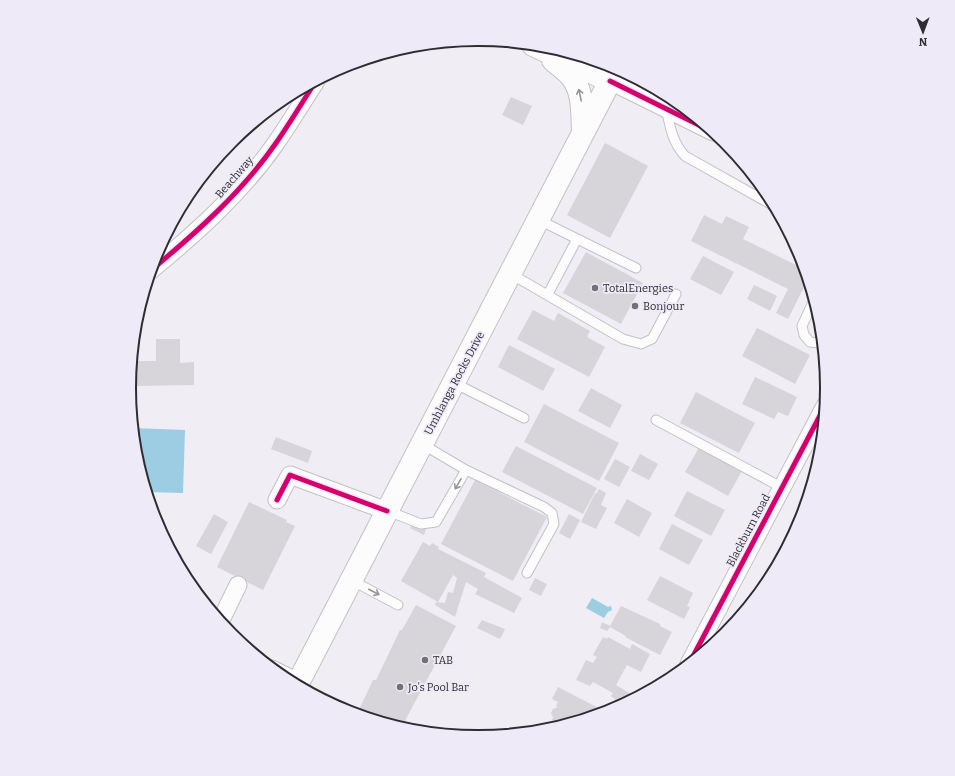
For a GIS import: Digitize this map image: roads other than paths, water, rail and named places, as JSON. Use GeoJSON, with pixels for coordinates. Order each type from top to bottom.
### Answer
{"type":"FeatureCollection","features":[{"type":"Feature","properties":{"kind":"main road"},"geometry":{"type":"LineString","coordinates":[[544,53],[570,75],[578,87],[582,102],[584,134]]}},
{"type":"Feature","properties":{"kind":"main road"},"geometry":{"type":"LineString","coordinates":[[574,60],[613,75]]}},
{"type":"Feature","properties":{"kind":"main road","name":"Umhlanga Rocks Drive"},"geometry":{"type":"LineString","coordinates":[[300,680],[584,134],[613,75]]}},
{"type":"Feature","properties":{"kind":"street"},"geometry":{"type":"LineString","coordinates":[[613,75],[688,119]]}},
{"type":"Feature","properties":{"kind":"street","name":"Beachway"},"geometry":{"type":"LineString","coordinates":[[160,263],[192,237],[241,186],[276,143],[310,90]]}},
{"type":"Feature","properties":{"kind":"street","name":"Blackburn Road"},"geometry":{"type":"LineString","coordinates":[[696,651],[781,487],[818,422]]}},
{"type":"Feature","properties":{"kind":"street"},"geometry":{"type":"LineString","coordinates":[[277,500],[290,475],[387,511]]}},
{"type":"Feature","properties":{"kind":"street"},"geometry":{"type":"LineString","coordinates":[[223,616],[238,585]]}},
{"type":"Feature","properties":{"kind":"lane"},"geometry":{"type":"LineString","coordinates":[[666,107],[672,134],[678,149],[685,156],[763,200]]}},
{"type":"Feature","properties":{"kind":"lane"},"geometry":{"type":"LineString","coordinates":[[539,220],[636,268]]}},
{"type":"Feature","properties":{"kind":"lane"},"geometry":{"type":"LineString","coordinates":[[548,294],[578,239]]}},
{"type":"Feature","properties":{"kind":"lane"},"geometry":{"type":"LineString","coordinates":[[511,274],[548,294],[623,339],[641,344],[652,339],[676,294]]}},
{"type":"Feature","properties":{"kind":"lane"},"geometry":{"type":"LineString","coordinates":[[810,308],[802,326],[802,331],[810,342],[817,342]]}},
{"type":"Feature","properties":{"kind":"lane"},"geometry":{"type":"LineString","coordinates":[[454,383],[524,418]]}},
{"type":"Feature","properties":{"kind":"lane"},"geometry":{"type":"LineString","coordinates":[[656,420],[781,487]]}},
{"type":"Feature","properties":{"kind":"lane"},"geometry":{"type":"LineString","coordinates":[[422,444],[466,470],[552,513],[554,524],[527,573]]}},
{"type":"Feature","properties":{"kind":"lane"},"geometry":{"type":"LineString","coordinates":[[387,511],[421,524],[436,522],[466,470]]}},
{"type":"Feature","properties":{"kind":"lane"},"geometry":{"type":"LineString","coordinates":[[351,580],[398,604]]}},
{"type":"Feature","properties":{"kind":"water"},"geometry":{"type":"Polygon","coordinates":[[[138,428],[185,430],[183,493],[152,492],[142,455],[138,428]]]}},
{"type":"Feature","properties":{"kind":"water"},"geometry":{"type":"Polygon","coordinates":[[[592,598],[608,607],[611,606],[612,610],[608,612],[604,618],[586,608],[592,598]]]}},
{"type":"Feature","properties":{"kind":"place","name":"TotalEnergies"},"geometry":{"type":"Point","coordinates":[595,288]}},
{"type":"Feature","properties":{"kind":"place","name":"Bonjour"},"geometry":{"type":"Point","coordinates":[635,306]}},
{"type":"Feature","properties":{"kind":"place","name":"TAB"},"geometry":{"type":"Point","coordinates":[425,660]}},
{"type":"Feature","properties":{"kind":"place","name":"Jo's Pool Bar"},"geometry":{"type":"Point","coordinates":[400,687]}}]}
